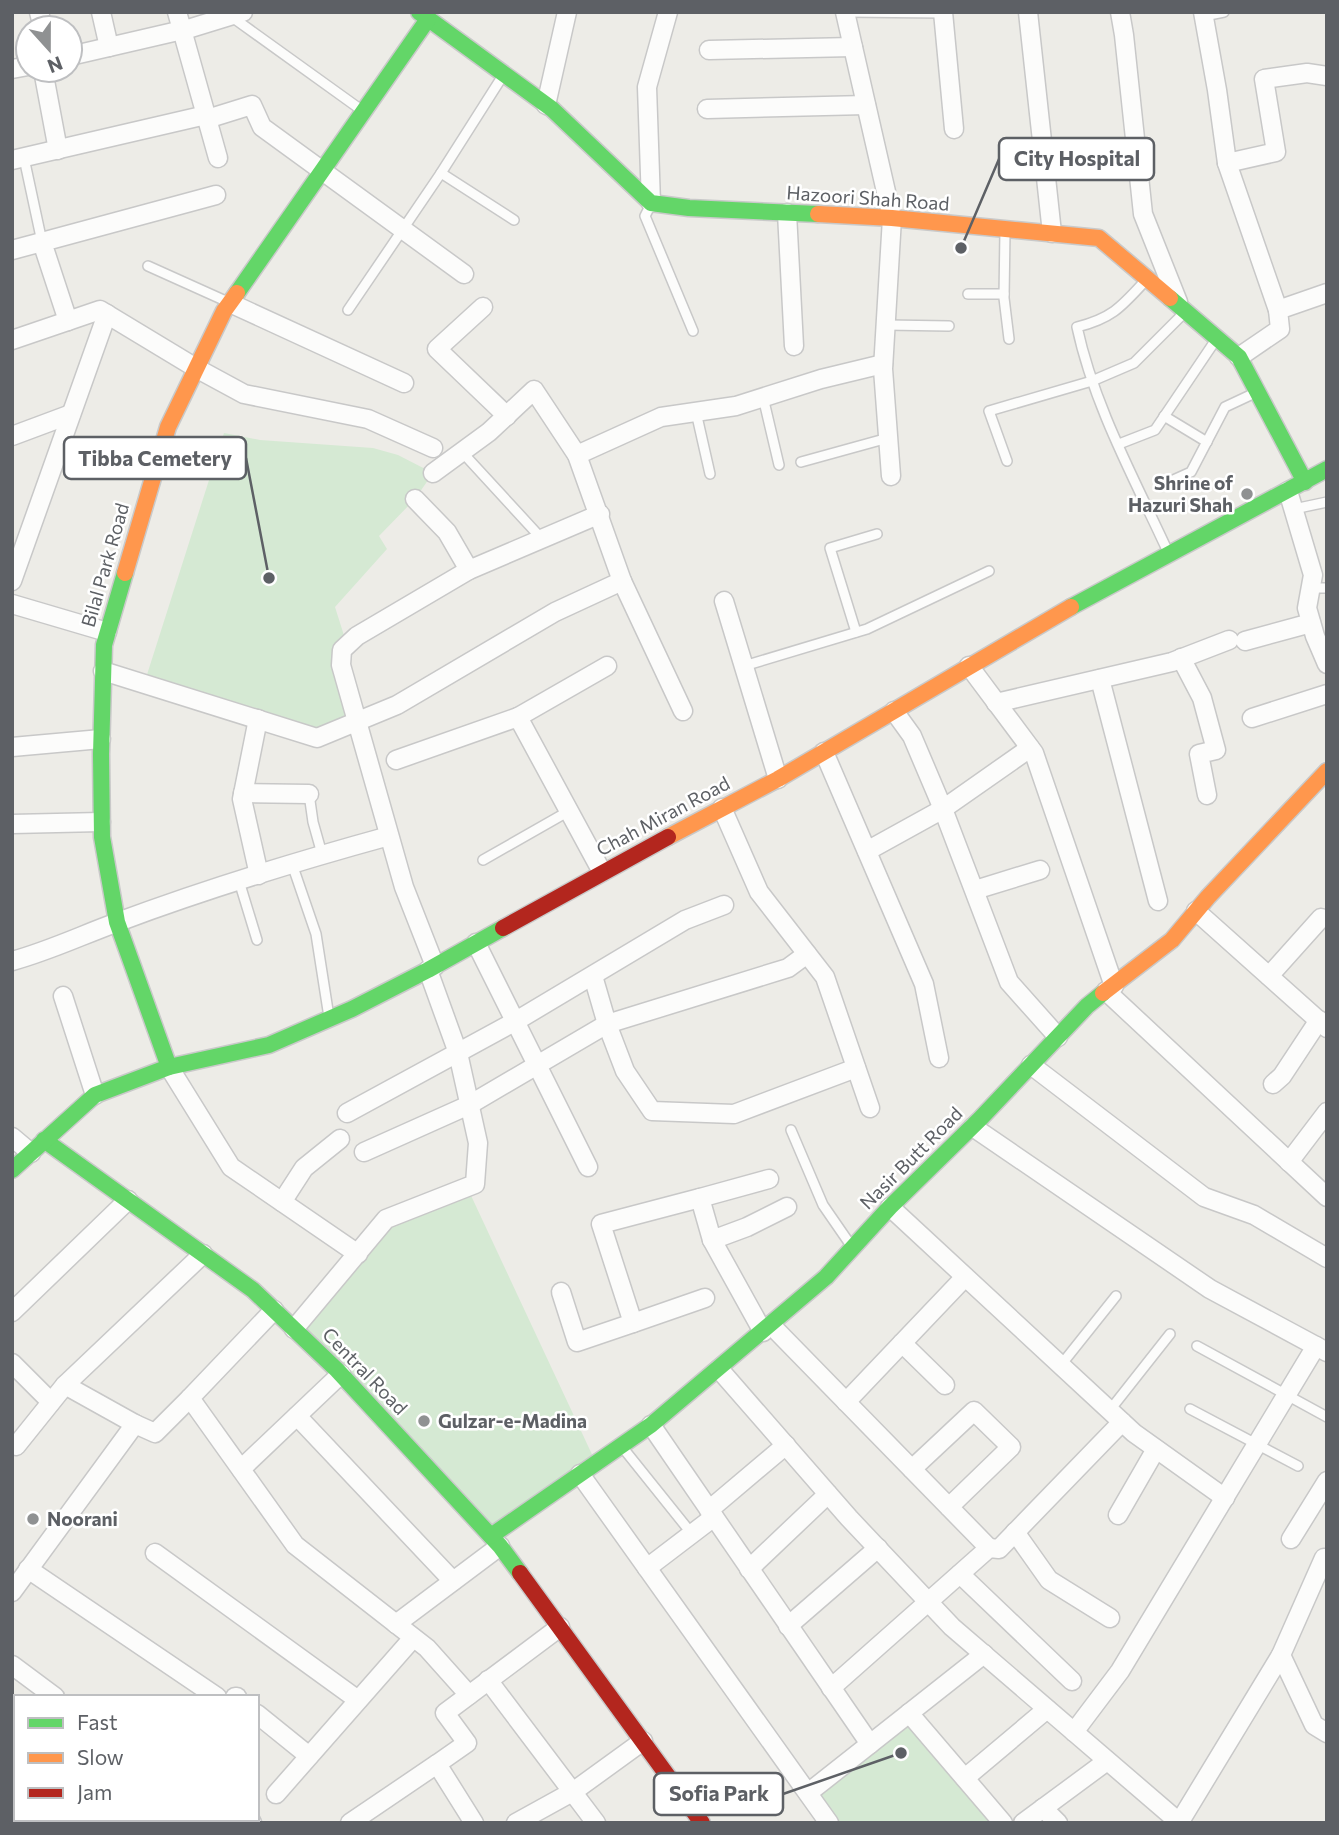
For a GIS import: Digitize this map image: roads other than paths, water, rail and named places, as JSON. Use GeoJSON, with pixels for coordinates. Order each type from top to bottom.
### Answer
{"type":"FeatureCollection","features":[{"type":"Feature","properties":{"kind":"street"},"geometry":{"type":"LineString","coordinates":[[101,12],[109,47]]}},
{"type":"Feature","properties":{"kind":"street"},"geometry":{"type":"LineString","coordinates":[[177,12],[218,158]]}},
{"type":"Feature","properties":{"kind":"street"},"geometry":{"type":"LineString","coordinates":[[546,105],[567,12]]}},
{"type":"Feature","properties":{"kind":"street"},"geometry":{"type":"LineString","coordinates":[[651,203],[646,87],[668,12]]}},
{"type":"Feature","properties":{"kind":"street"},"geometry":{"type":"LineString","coordinates":[[845,12],[892,218],[883,364],[891,475]]}},
{"type":"Feature","properties":{"kind":"street"},"geometry":{"type":"LineString","coordinates":[[1028,12],[1052,233]]}},
{"type":"Feature","properties":{"kind":"street"},"geometry":{"type":"LineString","coordinates":[[1119,12],[1124,35],[1143,214],[1183,310]]}},
{"type":"Feature","properties":{"kind":"street"},"geometry":{"type":"LineString","coordinates":[[943,13],[954,129]]}},
{"type":"Feature","properties":{"kind":"street"},"geometry":{"type":"LineString","coordinates":[[84,53],[182,31],[237,14]]}},
{"type":"Feature","properties":{"kind":"street"},"geometry":{"type":"LineString","coordinates":[[1203,14],[1227,163],[1278,310],[1280,329],[1239,357]]}},
{"type":"Feature","properties":{"kind":"street"},"geometry":{"type":"LineString","coordinates":[[424,15],[546,105],[651,203]]}},
{"type":"Feature","properties":{"kind":"street","name":"Bilal Park Road"},"geometry":{"type":"LineString","coordinates":[[169,1067],[117,922],[102,837],[101,739],[104,645],[107,632],[168,427],[196,369],[230,303],[363,111],[424,15]]}},
{"type":"Feature","properties":{"kind":"street"},"geometry":{"type":"LineString","coordinates":[[709,50],[853,47]]}},
{"type":"Feature","properties":{"kind":"street"},"geometry":{"type":"LineString","coordinates":[[1227,163],[1276,152],[1264,79],[1307,73],[1327,76]]}},
{"type":"Feature","properties":{"kind":"street"},"geometry":{"type":"LineString","coordinates":[[46,84],[58,150]]}},
{"type":"Feature","properties":{"kind":"street"},"geometry":{"type":"LineString","coordinates":[[18,159],[206,117],[252,104],[261,127],[464,274]]}},
{"type":"Feature","properties":{"kind":"street"},"geometry":{"type":"LineString","coordinates":[[707,109],[866,105]]}},
{"type":"Feature","properties":{"kind":"street"},"geometry":{"type":"LineString","coordinates":[[12,250],[216,195]]}},
{"type":"Feature","properties":{"kind":"street","name":"Hazoori Shah Road"},"geometry":{"type":"LineString","coordinates":[[651,203],[689,208],[892,218],[1099,238],[1239,357],[1305,482]]}},
{"type":"Feature","properties":{"kind":"street"},"geometry":{"type":"LineString","coordinates":[[787,213],[794,346]]}},
{"type":"Feature","properties":{"kind":"street"},"geometry":{"type":"LineString","coordinates":[[42,242],[68,321]]}},
{"type":"Feature","properties":{"kind":"street"},"geometry":{"type":"LineString","coordinates":[[1278,310],[1327,293]]}},
{"type":"Feature","properties":{"kind":"street"},"geometry":{"type":"LineString","coordinates":[[230,303],[404,383]]}},
{"type":"Feature","properties":{"kind":"street"},"geometry":{"type":"LineString","coordinates":[[483,307],[437,349],[507,416]]}},
{"type":"Feature","properties":{"kind":"street"},"geometry":{"type":"LineString","coordinates":[[12,340],[100,310],[196,369],[244,394],[368,419],[433,448]]}},
{"type":"Feature","properties":{"kind":"street"},"geometry":{"type":"LineString","coordinates":[[12,580],[107,314]]}},
{"type":"Feature","properties":{"kind":"street"},"geometry":{"type":"LineString","coordinates":[[577,455],[662,417],[736,406],[821,379],[883,364]]}},
{"type":"Feature","properties":{"kind":"street"},"geometry":{"type":"LineString","coordinates":[[433,473],[507,416],[534,390],[577,455],[622,581],[683,711]]}},
{"type":"Feature","properties":{"kind":"street"},"geometry":{"type":"LineString","coordinates":[[12,436],[71,414]]}},
{"type":"Feature","properties":{"kind":"street","name":"Chah Miran Road"},"geometry":{"type":"LineString","coordinates":[[12,1170],[95,1095],[169,1067],[269,1045],[329,1019],[432,968],[602,872],[778,779],[1082,600],[1327,469]]}},
{"type":"Feature","properties":{"kind":"street"},"geometry":{"type":"LineString","coordinates":[[1288,491],[1319,588],[1307,608],[1327,664]]}},
{"type":"Feature","properties":{"kind":"street"},"geometry":{"type":"LineString","coordinates":[[415,499],[447,532],[469,570]]}},
{"type":"Feature","properties":{"kind":"street"},"geometry":{"type":"LineString","coordinates":[[294,1329],[386,1219],[475,1184],[478,1143],[458,1053],[404,887],[341,665],[342,650],[356,636],[469,570],[600,514]]}},
{"type":"Feature","properties":{"kind":"street"},"geometry":{"type":"LineString","coordinates":[[103,671],[317,738],[397,705],[555,612],[622,581]]}},
{"type":"Feature","properties":{"kind":"street"},"geometry":{"type":"LineString","coordinates":[[724,601],[778,779]]}},
{"type":"Feature","properties":{"kind":"street"},"geometry":{"type":"LineString","coordinates":[[12,604],[107,632]]}},
{"type":"Feature","properties":{"kind":"street"},"geometry":{"type":"LineString","coordinates":[[996,703],[1181,659],[1237,641],[1311,623]]}},
{"type":"Feature","properties":{"kind":"street"},"geometry":{"type":"LineString","coordinates":[[1181,659],[1202,698],[1216,750],[1199,754],[1207,795]]}},
{"type":"Feature","properties":{"kind":"street"},"geometry":{"type":"LineString","coordinates":[[396,760],[518,717],[607,666]]}},
{"type":"Feature","properties":{"kind":"street"},"geometry":{"type":"LineString","coordinates":[[969,666],[1034,753],[1110,989],[1289,1162],[1325,1191]]}},
{"type":"Feature","properties":{"kind":"street"},"geometry":{"type":"LineString","coordinates":[[1100,678],[1158,901]]}},
{"type":"Feature","properties":{"kind":"street"},"geometry":{"type":"LineString","coordinates":[[1252,718],[1327,694]]}},
{"type":"Feature","properties":{"kind":"street"},"geometry":{"type":"LineString","coordinates":[[894,711],[912,736],[943,809],[1009,982],[1058,1037]]}},
{"type":"Feature","properties":{"kind":"street"},"geometry":{"type":"LineString","coordinates":[[518,717],[602,872]]}},
{"type":"Feature","properties":{"kind":"street"},"geometry":{"type":"LineString","coordinates":[[257,719],[242,799],[259,875]]}},
{"type":"Feature","properties":{"kind":"street"},"geometry":{"type":"LineString","coordinates":[[12,747],[101,739]]}},
{"type":"Feature","properties":{"kind":"street"},"geometry":{"type":"LineString","coordinates":[[867,851],[943,809],[1030,748]]}},
{"type":"Feature","properties":{"kind":"street"},"geometry":{"type":"LineString","coordinates":[[824,752],[923,984],[939,1058]]}},
{"type":"Feature","properties":{"kind":"street","name":"Nasir Butt Road"},"geometry":{"type":"LineString","coordinates":[[496,1541],[580,1474],[651,1425],[827,1277],[890,1206],[973,1126],[1087,1006],[1172,940],[1327,771]]}},
{"type":"Feature","properties":{"kind":"street"},"geometry":{"type":"LineString","coordinates":[[243,793],[309,794]]}},
{"type":"Feature","properties":{"kind":"street"},"geometry":{"type":"LineString","coordinates":[[722,808],[759,892],[825,977],[870,1108]]}},
{"type":"Feature","properties":{"kind":"street"},"geometry":{"type":"LineString","coordinates":[[12,824],[102,822]]}},
{"type":"Feature","properties":{"kind":"street"},"geometry":{"type":"LineString","coordinates":[[12,961],[50,951],[117,922],[239,881],[389,836]]}},
{"type":"Feature","properties":{"kind":"street"},"geometry":{"type":"LineString","coordinates":[[975,890],[1040,870]]}},
{"type":"Feature","properties":{"kind":"street"},"geometry":{"type":"LineString","coordinates":[[347,1113],[516,1021],[685,920],[724,905]]}},
{"type":"Feature","properties":{"kind":"street"},"geometry":{"type":"LineString","coordinates":[[1196,911],[1323,1024],[1273,1084]]}},
{"type":"Feature","properties":{"kind":"street"},"geometry":{"type":"LineString","coordinates":[[1269,976],[1321,918]]}},
{"type":"Feature","properties":{"kind":"street"},"geometry":{"type":"LineString","coordinates":[[477,943],[588,1167]]}},
{"type":"Feature","properties":{"kind":"street"},"geometry":{"type":"LineString","coordinates":[[364,1152],[468,1105],[607,1024],[788,968],[807,954]]}},
{"type":"Feature","properties":{"kind":"street"},"geometry":{"type":"LineString","coordinates":[[593,976],[625,1071],[652,1111],[734,1114],[856,1068]]}},
{"type":"Feature","properties":{"kind":"street"},"geometry":{"type":"LineString","coordinates":[[62,996],[95,1095]]}},
{"type":"Feature","properties":{"kind":"street"},"geometry":{"type":"LineString","coordinates":[[1031,1065],[1204,1197],[1254,1215],[1327,1258]]}},
{"type":"Feature","properties":{"kind":"street"},"geometry":{"type":"LineString","coordinates":[[169,1067],[231,1167],[358,1254]]}},
{"type":"Feature","properties":{"kind":"street"},"geometry":{"type":"LineString","coordinates":[[1289,1162],[1327,1112]]}},
{"type":"Feature","properties":{"kind":"street"},"geometry":{"type":"LineString","coordinates":[[973,1126],[1210,1289],[1322,1349],[1287,1395],[1120,1671],[1073,1732]]}},
{"type":"Feature","properties":{"kind":"street"},"geometry":{"type":"LineString","coordinates":[[12,1137],[37,1147]]}},
{"type":"Feature","properties":{"kind":"street"},"geometry":{"type":"LineString","coordinates":[[282,1202],[303,1168],[340,1139]]}},
{"type":"Feature","properties":{"kind":"street","name":"Central Road"},"geometry":{"type":"LineString","coordinates":[[37,1147],[128,1200],[253,1290],[341,1374],[496,1541],[702,1823]]}},
{"type":"Feature","properties":{"kind":"street"},"geometry":{"type":"LineString","coordinates":[[633,1323],[601,1224],[769,1179]]}},
{"type":"Feature","properties":{"kind":"street"},"geometry":{"type":"LineString","coordinates":[[700,1198],[712,1240],[767,1328],[846,1402],[989,1548],[999,1549],[1116,1416]]}},
{"type":"Feature","properties":{"kind":"street"},"geometry":{"type":"LineString","coordinates":[[12,1312],[128,1200]]}},
{"type":"Feature","properties":{"kind":"street"},"geometry":{"type":"LineString","coordinates":[[890,1206],[1116,1416],[1156,1449],[1225,1498]]}},
{"type":"Feature","properties":{"kind":"street"},"geometry":{"type":"LineString","coordinates":[[712,1240],[747,1227],[786,1207]]}},
{"type":"Feature","properties":{"kind":"street"},"geometry":{"type":"LineString","coordinates":[[16,1446],[65,1385],[203,1254]]}},
{"type":"Feature","properties":{"kind":"street"},"geometry":{"type":"LineString","coordinates":[[846,1402],[965,1277]]}},
{"type":"Feature","properties":{"kind":"street"},"geometry":{"type":"LineString","coordinates":[[561,1292],[577,1342],[705,1298]]}},
{"type":"Feature","properties":{"kind":"street"},"geometry":{"type":"LineString","coordinates":[[65,1385],[155,1433],[274,1310]]}},
{"type":"Feature","properties":{"kind":"street"},"geometry":{"type":"LineString","coordinates":[[902,1343],[945,1385]]}},
{"type":"Feature","properties":{"kind":"street"},"geometry":{"type":"LineString","coordinates":[[12,1363],[51,1402]]}},
{"type":"Feature","properties":{"kind":"street"},"geometry":{"type":"LineString","coordinates":[[719,1369],[828,1494],[952,1627],[1180,1823],[1281,1655],[1324,1558]]}},
{"type":"Feature","properties":{"kind":"street"},"geometry":{"type":"LineString","coordinates":[[241,1469],[341,1374]]}},
{"type":"Feature","properties":{"kind":"street"},"geometry":{"type":"LineString","coordinates":[[190,1398],[295,1545],[427,1648],[469,1695]]}},
{"type":"Feature","properties":{"kind":"street"},"geometry":{"type":"LineString","coordinates":[[912,1469],[974,1411],[1011,1447],[949,1507]]}},
{"type":"Feature","properties":{"kind":"street"},"geometry":{"type":"LineString","coordinates":[[298,1416],[453,1581]]}},
{"type":"Feature","properties":{"kind":"street"},"geometry":{"type":"LineString","coordinates":[[12,1592],[135,1424]]}},
{"type":"Feature","properties":{"kind":"street"},"geometry":{"type":"LineString","coordinates":[[651,1425],[870,1744]]}},
{"type":"Feature","properties":{"kind":"street"},"geometry":{"type":"LineString","coordinates":[[647,1568],[692,1534],[711,1513],[786,1445]]}},
{"type":"Feature","properties":{"kind":"street"},"geometry":{"type":"LineString","coordinates":[[1118,1515],[1156,1449]]}},
{"type":"Feature","properties":{"kind":"street"},"geometry":{"type":"LineString","coordinates":[[580,1474],[830,1823]]}},
{"type":"Feature","properties":{"kind":"street"},"geometry":{"type":"LineString","coordinates":[[1291,1539],[1327,1481]]}},
{"type":"Feature","properties":{"kind":"street"},"geometry":{"type":"LineString","coordinates":[[749,1569],[828,1494]]}},
{"type":"Feature","properties":{"kind":"street"},"geometry":{"type":"LineString","coordinates":[[1015,1532],[1049,1580],[1110,1618]]}},
{"type":"Feature","properties":{"kind":"street"},"geometry":{"type":"LineString","coordinates":[[396,1624],[453,1581],[496,1541]]}},
{"type":"Feature","properties":{"kind":"street"},"geometry":{"type":"LineString","coordinates":[[788,1626],[878,1548]]}},
{"type":"Feature","properties":{"kind":"street"},"geometry":{"type":"LineString","coordinates":[[831,1688],[989,1548]]}},
{"type":"Feature","properties":{"kind":"street"},"geometry":{"type":"LineString","coordinates":[[155,1553],[358,1700]]}},
{"type":"Feature","properties":{"kind":"street"},"geometry":{"type":"LineString","coordinates":[[28,1569],[214,1695]]}},
{"type":"Feature","properties":{"kind":"street"},"geometry":{"type":"LineString","coordinates":[[960,1574],[1072,1681]]}},
{"type":"Feature","properties":{"kind":"street"},"geometry":{"type":"LineString","coordinates":[[350,1823],[467,1743],[445,1713],[560,1627]]}},
{"type":"Feature","properties":{"kind":"street"},"geometry":{"type":"LineString","coordinates":[[276,1794],[413,1638]]}},
{"type":"Feature","properties":{"kind":"street"},"geometry":{"type":"LineString","coordinates":[[808,1793],[984,1654]]}},
{"type":"Feature","properties":{"kind":"street"},"geometry":{"type":"LineString","coordinates":[[1281,1655],[1314,1725],[1327,1733]]}},
{"type":"Feature","properties":{"kind":"street"},"geometry":{"type":"LineString","coordinates":[[12,1665],[52,1695]]}},
{"type":"Feature","properties":{"kind":"street"},"geometry":{"type":"LineString","coordinates":[[488,1681],[596,1823]]}},
{"type":"Feature","properties":{"kind":"street"},"geometry":{"type":"LineString","coordinates":[[965,1778],[1047,1709]]}},
{"type":"Feature","properties":{"kind":"street"},"geometry":{"type":"LineString","coordinates":[[909,1713],[1003,1823]]}},
{"type":"Feature","properties":{"kind":"street"},"geometry":{"type":"LineString","coordinates":[[259,1716],[309,1756]]}},
{"type":"Feature","properties":{"kind":"street"},"geometry":{"type":"LineString","coordinates":[[516,1823],[574,1791],[642,1741]]}},
{"type":"Feature","properties":{"kind":"street"},"geometry":{"type":"LineString","coordinates":[[1023,1823],[1107,1761]]}},
{"type":"Feature","properties":{"kind":"street"},"geometry":{"type":"LineString","coordinates":[[437,1765],[474,1823]]}},
{"type":"Feature","properties":{"kind":"street"},"geometry":{"type":"LineString","coordinates":[[1043,1808],[1058,1823]]}},
{"type":"Feature","properties":{"kind":"lane"},"geometry":{"type":"LineString","coordinates":[[845,12],[943,13]]}},
{"type":"Feature","properties":{"kind":"lane"},"geometry":{"type":"LineString","coordinates":[[1203,14],[1224,12]]}},
{"type":"Feature","properties":{"kind":"lane"},"geometry":{"type":"LineString","coordinates":[[237,14],[363,111]]}},
{"type":"Feature","properties":{"kind":"lane"},"geometry":{"type":"LineString","coordinates":[[348,310],[504,74]]}},
{"type":"Feature","properties":{"kind":"lane"},"geometry":{"type":"LineString","coordinates":[[18,159],[42,242]]}},
{"type":"Feature","properties":{"kind":"lane"},"geometry":{"type":"LineString","coordinates":[[441,173],[514,220]]}},
{"type":"Feature","properties":{"kind":"lane"},"geometry":{"type":"LineString","coordinates":[[651,203],[645,216],[693,331]]}},
{"type":"Feature","properties":{"kind":"lane"},"geometry":{"type":"LineString","coordinates":[[1005,229],[1004,294],[1009,338]]}},
{"type":"Feature","properties":{"kind":"lane"},"geometry":{"type":"LineString","coordinates":[[148,266],[230,303]]}},
{"type":"Feature","properties":{"kind":"lane"},"geometry":{"type":"LineString","coordinates":[[1146,279],[1122,305],[1101,321],[1077,327],[1084,359],[1169,554]]}},
{"type":"Feature","properties":{"kind":"lane"},"geometry":{"type":"LineString","coordinates":[[968,294],[1004,294]]}},
{"type":"Feature","properties":{"kind":"lane"},"geometry":{"type":"LineString","coordinates":[[1007,461],[989,411],[1093,381],[1135,363],[1183,310]]}},
{"type":"Feature","properties":{"kind":"lane"},"geometry":{"type":"LineString","coordinates":[[886,325],[949,326]]}},
{"type":"Feature","properties":{"kind":"lane"},"geometry":{"type":"LineString","coordinates":[[1119,444],[1155,430],[1217,339]]}},
{"type":"Feature","properties":{"kind":"lane"},"geometry":{"type":"LineString","coordinates":[[1171,481],[1191,472],[1225,407],[1258,392]]}},
{"type":"Feature","properties":{"kind":"lane"},"geometry":{"type":"LineString","coordinates":[[763,397],[779,465]]}},
{"type":"Feature","properties":{"kind":"lane"},"geometry":{"type":"LineString","coordinates":[[696,412],[710,474]]}},
{"type":"Feature","properties":{"kind":"lane"},"geometry":{"type":"LineString","coordinates":[[1164,416],[1207,442]]}},
{"type":"Feature","properties":{"kind":"lane"},"geometry":{"type":"LineString","coordinates":[[801,461],[888,438]]}},
{"type":"Feature","properties":{"kind":"lane"},"geometry":{"type":"LineString","coordinates":[[462,452],[542,539]]}},
{"type":"Feature","properties":{"kind":"lane"},"geometry":{"type":"LineString","coordinates":[[1294,509],[1327,502]]}},
{"type":"Feature","properties":{"kind":"lane"},"geometry":{"type":"LineString","coordinates":[[856,632],[830,548],[877,534]]}},
{"type":"Feature","properties":{"kind":"lane"},"geometry":{"type":"LineString","coordinates":[[744,666],[856,632],[989,571]]}},
{"type":"Feature","properties":{"kind":"lane"},"geometry":{"type":"LineString","coordinates":[[309,794],[313,822],[323,854]]}},
{"type":"Feature","properties":{"kind":"lane"},"geometry":{"type":"LineString","coordinates":[[482,860],[569,811]]}},
{"type":"Feature","properties":{"kind":"lane"},"geometry":{"type":"LineString","coordinates":[[292,864],[316,934],[329,1019]]}},
{"type":"Feature","properties":{"kind":"lane"},"geometry":{"type":"LineString","coordinates":[[239,881],[257,940]]}},
{"type":"Feature","properties":{"kind":"lane"},"geometry":{"type":"LineString","coordinates":[[791,1130],[823,1205],[853,1248]]}},
{"type":"Feature","properties":{"kind":"lane"},"geometry":{"type":"LineString","coordinates":[[1061,1364],[1116,1296]]}},
{"type":"Feature","properties":{"kind":"lane"},"geometry":{"type":"LineString","coordinates":[[1116,1416],[1170,1334]]}},
{"type":"Feature","properties":{"kind":"lane"},"geometry":{"type":"LineString","coordinates":[[1197,1346],[1327,1417]]}},
{"type":"Feature","properties":{"kind":"lane"},"geometry":{"type":"LineString","coordinates":[[1190,1409],[1298,1466]]}},
{"type":"Feature","properties":{"kind":"lane"},"geometry":{"type":"LineString","coordinates":[[621,1446],[692,1534]]}},
{"type":"Feature","properties":{"kind":"place","name":"City Hospital"},"geometry":{"type":"Point","coordinates":[961,248]}},
{"type":"Feature","properties":{"kind":"place","name":"Shrine of Hazuri Shah"},"geometry":{"type":"Point","coordinates":[1247,494]}},
{"type":"Feature","properties":{"kind":"place","name":"Tibba Cemetery"},"geometry":{"type":"Point","coordinates":[269,578]}},
{"type":"Feature","properties":{"kind":"place","name":"Gulzar-e-Madina"},"geometry":{"type":"Point","coordinates":[424,1421]}},
{"type":"Feature","properties":{"kind":"place","name":"Noorani"},"geometry":{"type":"Point","coordinates":[33,1519]}},
{"type":"Feature","properties":{"kind":"place","name":"Sofia Park"},"geometry":{"type":"Point","coordinates":[901,1753]}}]}
